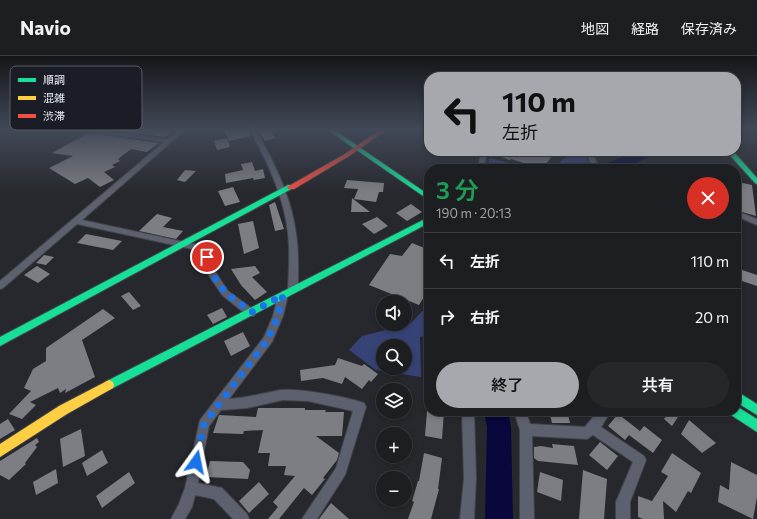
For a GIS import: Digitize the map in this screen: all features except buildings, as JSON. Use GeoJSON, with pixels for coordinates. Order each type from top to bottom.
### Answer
{"type":"FeatureCollection","features":[{"type":"Feature","properties":{"kind":"main road"},"geometry":{"type":"LineString","coordinates":[[0,342],[281,193],[354,151]]}},
{"type":"Feature","properties":{"kind":"main road"},"geometry":{"type":"LineString","coordinates":[[368,151],[424,194]]}},
{"type":"Feature","properties":{"kind":"main road"},"geometry":{"type":"LineString","coordinates":[[369,151],[424,185]]}},
{"type":"Feature","properties":{"kind":"main road"},"geometry":{"type":"LineString","coordinates":[[734,156],[741,164]]}},
{"type":"Feature","properties":{"kind":"main road"},"geometry":{"type":"LineString","coordinates":[[741,164],[757,182]]}},
{"type":"Feature","properties":{"kind":"main road"},"geometry":{"type":"LineString","coordinates":[[0,451],[63,410],[252,312],[293,289],[424,223]]}},
{"type":"Feature","properties":{"kind":"main road"},"geometry":{"type":"LineString","coordinates":[[741,399],[757,410]]}},
{"type":"Feature","properties":{"kind":"main road"},"geometry":{"type":"LineString","coordinates":[[741,415],[757,426]]}},
{"type":"Feature","properties":{"kind":"street"},"geometry":{"type":"LineString","coordinates":[[0,286],[157,151]]}},
{"type":"Feature","properties":{"kind":"street"},"geometry":{"type":"LineString","coordinates":[[265,151],[281,193],[291,226],[293,289]]}},
{"type":"Feature","properties":{"kind":"street"},"geometry":{"type":"LineString","coordinates":[[741,217],[757,222]]}},
{"type":"Feature","properties":{"kind":"street"},"geometry":{"type":"LineString","coordinates":[[75,221],[200,248],[207,257],[212,274],[225,293],[252,312]]}},
{"type":"Feature","properties":{"kind":"street"},"geometry":{"type":"LineString","coordinates":[[178,519],[185,507],[191,488],[204,424],[268,339],[278,316],[283,295]]}},
{"type":"Feature","properties":{"kind":"street"},"geometry":{"type":"LineString","coordinates":[[218,405],[247,402],[283,395],[308,396],[360,407],[341,471],[309,519]]}},
{"type":"Feature","properties":{"kind":"street"},"geometry":{"type":"LineString","coordinates":[[467,519],[470,478],[468,416]]}},
{"type":"Feature","properties":{"kind":"street"},"geometry":{"type":"LineString","coordinates":[[522,416],[526,430],[527,519]]}},
{"type":"Feature","properties":{"kind":"street"},"geometry":{"type":"LineString","coordinates":[[526,430],[587,433],[593,428],[601,416]]}},
{"type":"Feature","properties":{"kind":"street"},"geometry":{"type":"LineString","coordinates":[[593,428],[640,460],[623,502],[623,519]]}},
{"type":"Feature","properties":{"kind":"street"},"geometry":{"type":"LineString","coordinates":[[191,488],[217,493],[242,519]]}},
{"type":"Feature","properties":{"kind":"shaded area"},"geometry":{"type":"Polygon","coordinates":[[[567,156],[586,156],[589,164],[558,164],[567,156]]]}},
{"type":"Feature","properties":{"kind":"shaded area"},"geometry":{"type":"Polygon","coordinates":[[[490,158],[512,164],[488,164],[490,158]]]}},
{"type":"Feature","properties":{"kind":"shaded area"},"geometry":{"type":"Polygon","coordinates":[[[424,309],[424,337],[420,337],[421,377],[408,375],[412,375],[412,339],[376,339],[376,370],[349,350],[362,336],[382,331],[412,331],[412,322],[424,309]]]}},
{"type":"Feature","properties":{"kind":"waterway"},"geometry":{"type":"LineString","coordinates":[[618,164],[638,156]]}},
{"type":"Feature","properties":{"kind":"waterway"},"geometry":{"type":"LineString","coordinates":[[497,416],[499,427],[499,519]]}},
{"type":"Feature","properties":{"kind":"traffic: fast"},"geometry":{"type":"LineString","coordinates":[[360,151],[424,195]]}},
{"type":"Feature","properties":{"kind":"traffic: fast"},"geometry":{"type":"LineString","coordinates":[[734,156],[741,164]]}},
{"type":"Feature","properties":{"kind":"traffic: fast"},"geometry":{"type":"LineString","coordinates":[[741,164],[757,182]]}},
{"type":"Feature","properties":{"kind":"traffic: fast"},"geometry":{"type":"LineString","coordinates":[[0,342],[291,187]]}},
{"type":"Feature","properties":{"kind":"traffic: fast"},"geometry":{"type":"LineString","coordinates":[[109,385],[424,223]]}},
{"type":"Feature","properties":{"kind":"traffic: fast"},"geometry":{"type":"LineString","coordinates":[[741,399],[757,410]]}},
{"type":"Feature","properties":{"kind":"traffic: fast"},"geometry":{"type":"LineString","coordinates":[[741,415],[757,426]]}},
{"type":"Feature","properties":{"kind":"traffic: slow"},"geometry":{"type":"LineString","coordinates":[[0,451],[63,410],[109,385]]}},
{"type":"Feature","properties":{"kind":"traffic: jam"},"geometry":{"type":"LineString","coordinates":[[291,187],[353,151]]}},
{"type":"Feature","properties":{"kind":"route"},"geometry":{"type":"LineString","coordinates":[[196,462],[204,424],[268,339],[278,316],[283,295],[252,312],[225,293],[212,274],[207,257]]}}]}
